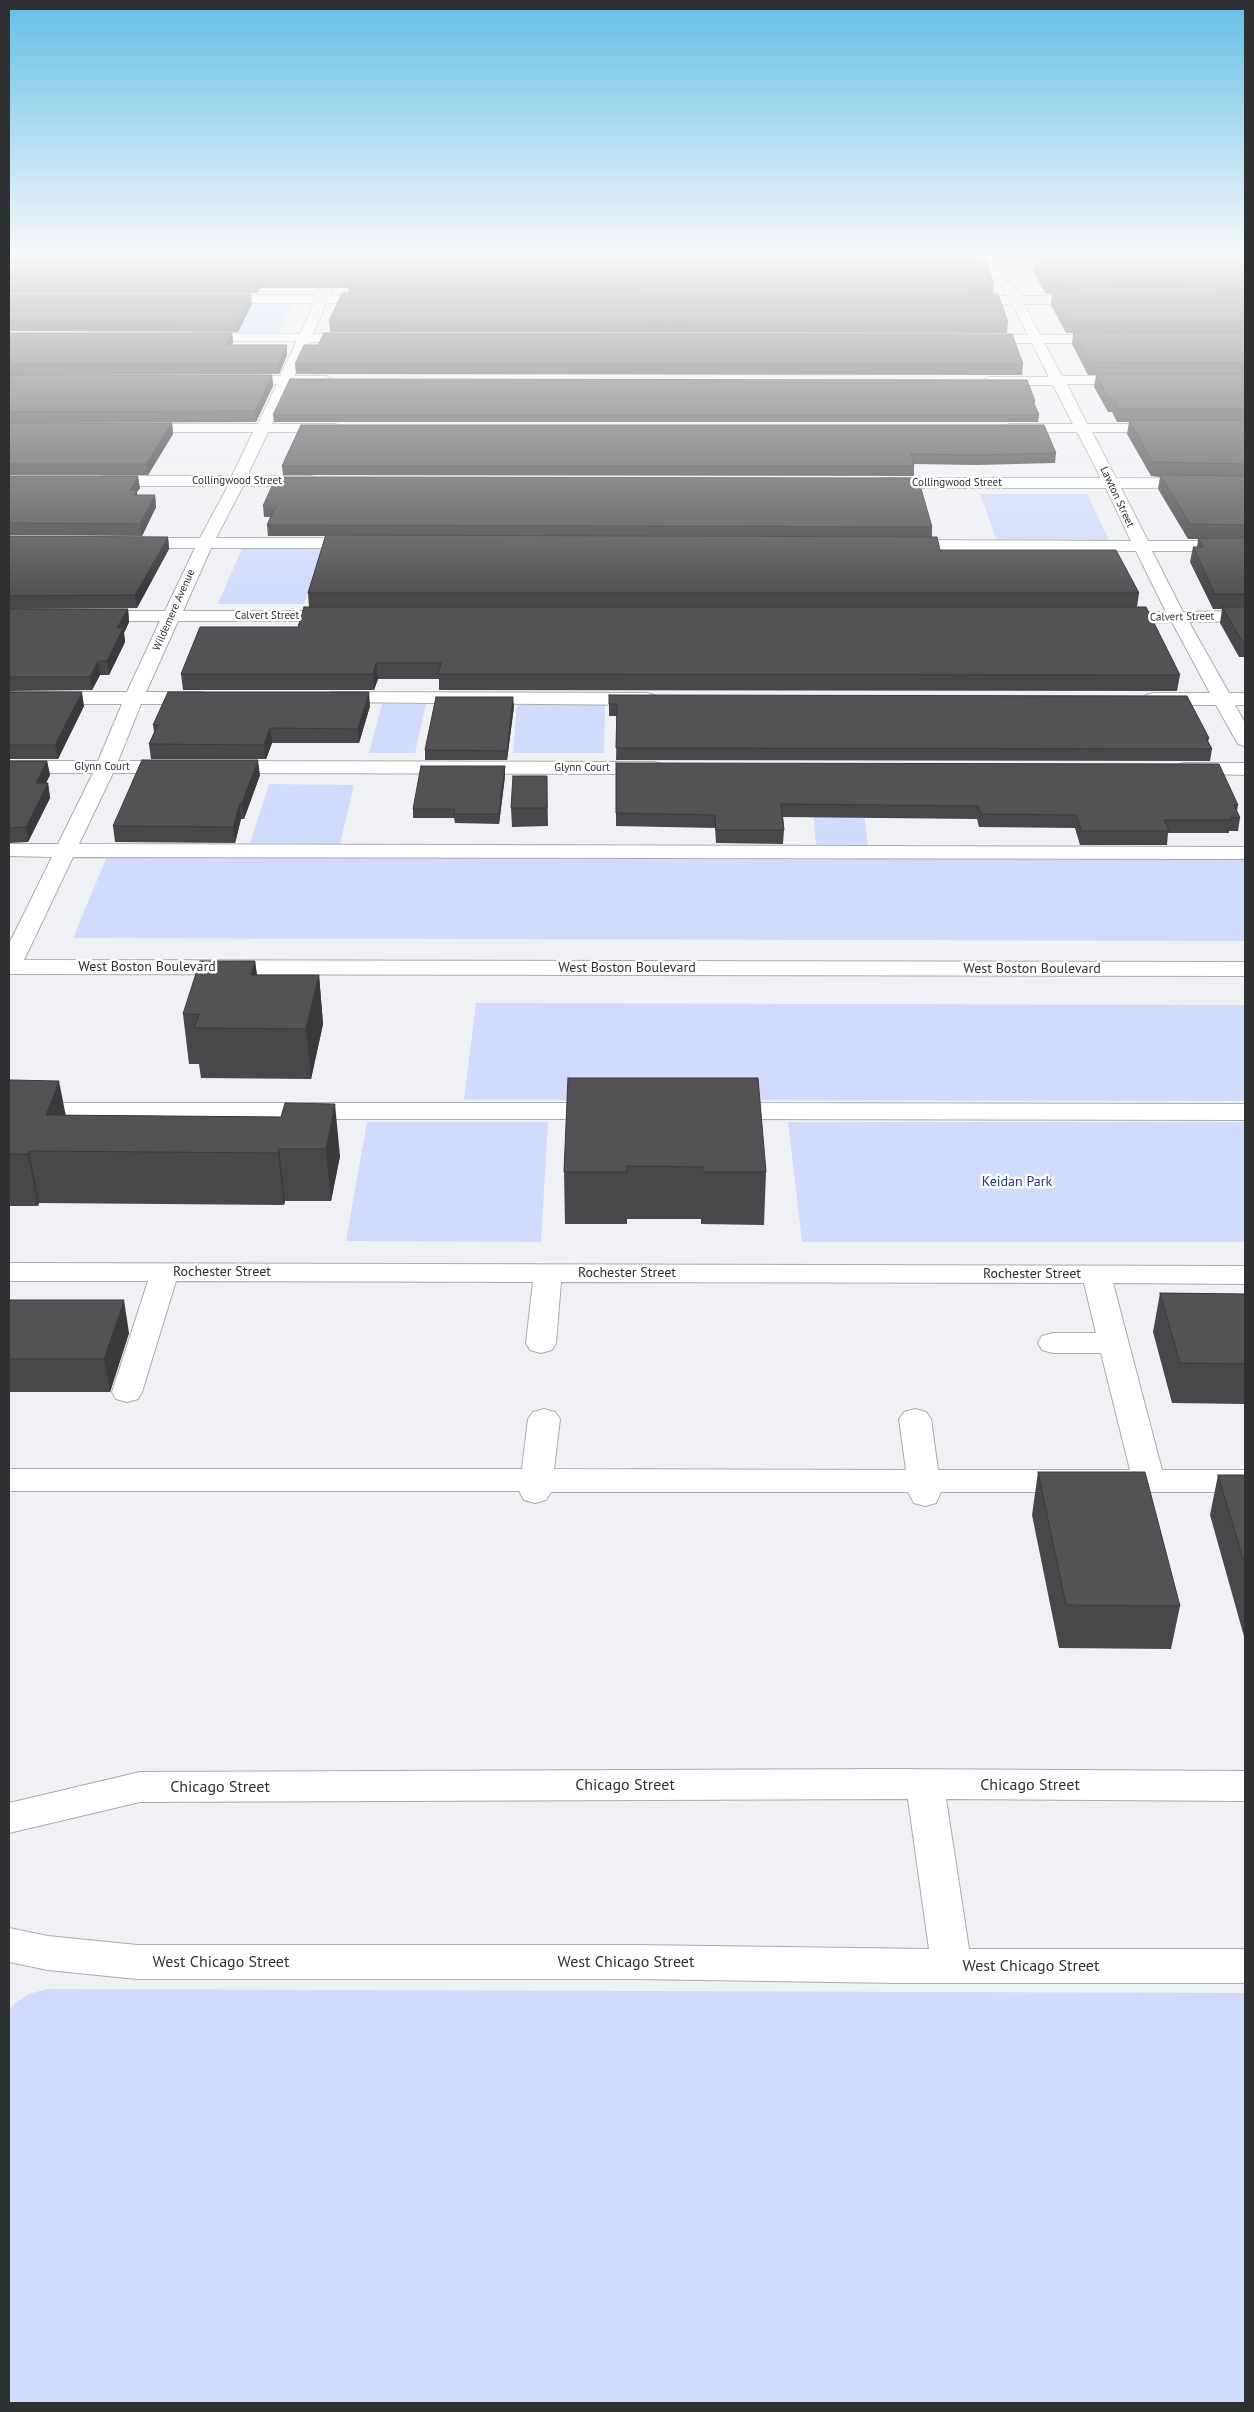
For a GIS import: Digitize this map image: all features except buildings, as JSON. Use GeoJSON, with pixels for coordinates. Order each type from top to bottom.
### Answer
{"type":"FeatureCollection","features":[{"type":"Feature","properties":{"kind":"street","name":"Wildemere Avenue"},"geometry":{"type":"LineString","coordinates":[[9,967],[106,767],[134,698],[205,543],[292,366]]}},
{"type":"Feature","properties":{"kind":"street","name":"Lawton Street"},"geometry":{"type":"LineString","coordinates":[[1050,366],[1178,618],[1245,740]]}},
{"type":"Feature","properties":{"kind":"street"},"geometry":{"type":"LineString","coordinates":[[216,380],[338,380]]}},
{"type":"Feature","properties":{"kind":"street"},"geometry":{"type":"LineString","coordinates":[[973,381],[1148,380]]}},
{"type":"Feature","properties":{"kind":"street"},"geometry":{"type":"LineString","coordinates":[[116,428],[351,428]]}},
{"type":"Feature","properties":{"kind":"street"},"geometry":{"type":"LineString","coordinates":[[997,428],[1177,428]]}},
{"type":"Feature","properties":{"kind":"street","name":"Collingwood Street"},"geometry":{"type":"LineString","coordinates":[[86,481],[325,481]]}},
{"type":"Feature","properties":{"kind":"street","name":"Collingwood Street"},"geometry":{"type":"LineString","coordinates":[[870,483],[1245,483]]}},
{"type":"Feature","properties":{"kind":"street"},"geometry":{"type":"LineString","coordinates":[[117,542],[375,543]]}},
{"type":"Feature","properties":{"kind":"street"},"geometry":{"type":"LineString","coordinates":[[884,544],[1245,546]]}},
{"type":"Feature","properties":{"kind":"street","name":"Calvert Street"},"geometry":{"type":"LineString","coordinates":[[77,616],[355,616]]}},
{"type":"Feature","properties":{"kind":"street","name":"Calvert Street"},"geometry":{"type":"LineString","coordinates":[[1099,618],[1245,616]]}},
{"type":"Feature","properties":{"kind":"street"},"geometry":{"type":"LineString","coordinates":[[9,698],[224,698]]}},
{"type":"Feature","properties":{"kind":"street"},"geometry":{"type":"LineString","coordinates":[[313,698],[662,698]]}},
{"type":"Feature","properties":{"kind":"street"},"geometry":{"type":"LineString","coordinates":[[1130,699],[1245,699]]}},
{"type":"Feature","properties":{"kind":"street","name":"Glynn Court"},"geometry":{"type":"LineString","coordinates":[[9,767],[678,768]]}},
{"type":"Feature","properties":{"kind":"street"},"geometry":{"type":"LineString","coordinates":[[1166,769],[1245,769]]}},
{"type":"Feature","properties":{"kind":"street"},"geometry":{"type":"LineString","coordinates":[[9,850],[1245,852]]}},
{"type":"Feature","properties":{"kind":"street","name":"West Boston Boulevard"},"geometry":{"type":"LineString","coordinates":[[9,967],[1245,970]]}},
{"type":"Feature","properties":{"kind":"street"},"geometry":{"type":"LineString","coordinates":[[9,1111],[627,1111]]}},
{"type":"Feature","properties":{"kind":"street"},"geometry":{"type":"LineString","coordinates":[[697,1111],[1245,1112]]}},
{"type":"Feature","properties":{"kind":"street","name":"Rochester Street"},"geometry":{"type":"LineString","coordinates":[[9,1272],[1245,1275]]}},
{"type":"Feature","properties":{"kind":"street"},"geometry":{"type":"LineString","coordinates":[[127,1392],[165,1272]]}},
{"type":"Feature","properties":{"kind":"street"},"geometry":{"type":"LineString","coordinates":[[541,1343],[548,1273]]}},
{"type":"Feature","properties":{"kind":"street"},"geometry":{"type":"LineString","coordinates":[[1096,1274],[1149,1481]]}},
{"type":"Feature","properties":{"kind":"street"},"geometry":{"type":"LineString","coordinates":[[1054,1343],[1113,1343]]}},
{"type":"Feature","properties":{"kind":"street"},"geometry":{"type":"LineString","coordinates":[[535,1486],[544,1419]]}},
{"type":"Feature","properties":{"kind":"street"},"geometry":{"type":"LineString","coordinates":[[915,1419],[924,1488]]}},
{"type":"Feature","properties":{"kind":"street"},"geometry":{"type":"LineString","coordinates":[[9,1480],[101,1472],[535,1486],[924,1488],[1149,1481],[1245,1481]]}},
{"type":"Feature","properties":{"kind":"street"},"geometry":{"type":"LineString","coordinates":[[925,1785],[952,1966]]}},
{"type":"Feature","properties":{"kind":"street","name":"Chicago Street"},"geometry":{"type":"LineString","coordinates":[[10,1824],[140,1787],[1245,1786]]}},
{"type":"Feature","properties":{"kind":"street","name":"West Chicago Street"},"geometry":{"type":"LineString","coordinates":[[9,1945],[48,1953],[136,1962],[635,1962],[952,1966],[1245,1966]]}},
{"type":"Feature","properties":{"kind":"green space"},"geometry":{"type":"Polygon","coordinates":[[[980,494],[1087,494],[1110,542],[997,541],[980,494]]]}},
{"type":"Feature","properties":{"kind":"green space"},"geometry":{"type":"Polygon","coordinates":[[[242,548],[323,548],[304,604],[218,604],[242,548]]]}},
{"type":"Feature","properties":{"kind":"green space"},"geometry":{"type":"Polygon","coordinates":[[[382,704],[426,704],[415,753],[369,753],[382,704]]]}},
{"type":"Feature","properties":{"kind":"green space"},"geometry":{"type":"Polygon","coordinates":[[[517,705],[605,705],[604,753],[513,753],[517,705]]]}},
{"type":"Feature","properties":{"kind":"green space"},"geometry":{"type":"Polygon","coordinates":[[[269,784],[354,785],[340,844],[250,843],[269,784]]]}},
{"type":"Feature","properties":{"kind":"green space"},"geometry":{"type":"Polygon","coordinates":[[[811,787],[861,788],[868,846],[816,845],[811,787]]]}},
{"type":"Feature","properties":{"kind":"green space"},"geometry":{"type":"Polygon","coordinates":[[[108,854],[1245,857],[1245,941],[73,938],[108,854]]]}},
{"type":"Feature","properties":{"kind":"green space"},"geometry":{"type":"Polygon","coordinates":[[[476,1003],[1245,1005],[1245,1101],[464,1100],[476,1003]]]}},
{"type":"Feature","properties":{"kind":"green space"},"geometry":{"type":"Polygon","coordinates":[[[367,1122],[548,1122],[541,1242],[346,1241],[367,1122]]]}},
{"type":"Feature","properties":{"kind":"green space","name":"Keidan Park"},"geometry":{"type":"Polygon","coordinates":[[[788,1122],[1245,1122],[1245,1242],[802,1242],[788,1122]]]}},
{"type":"Feature","properties":{"kind":"green space"},"geometry":{"type":"Polygon","coordinates":[[[47,1989],[1245,1993],[1245,2403],[9,2403],[9,2011],[13,2005],[29,1994],[47,1989]]]}}]}
